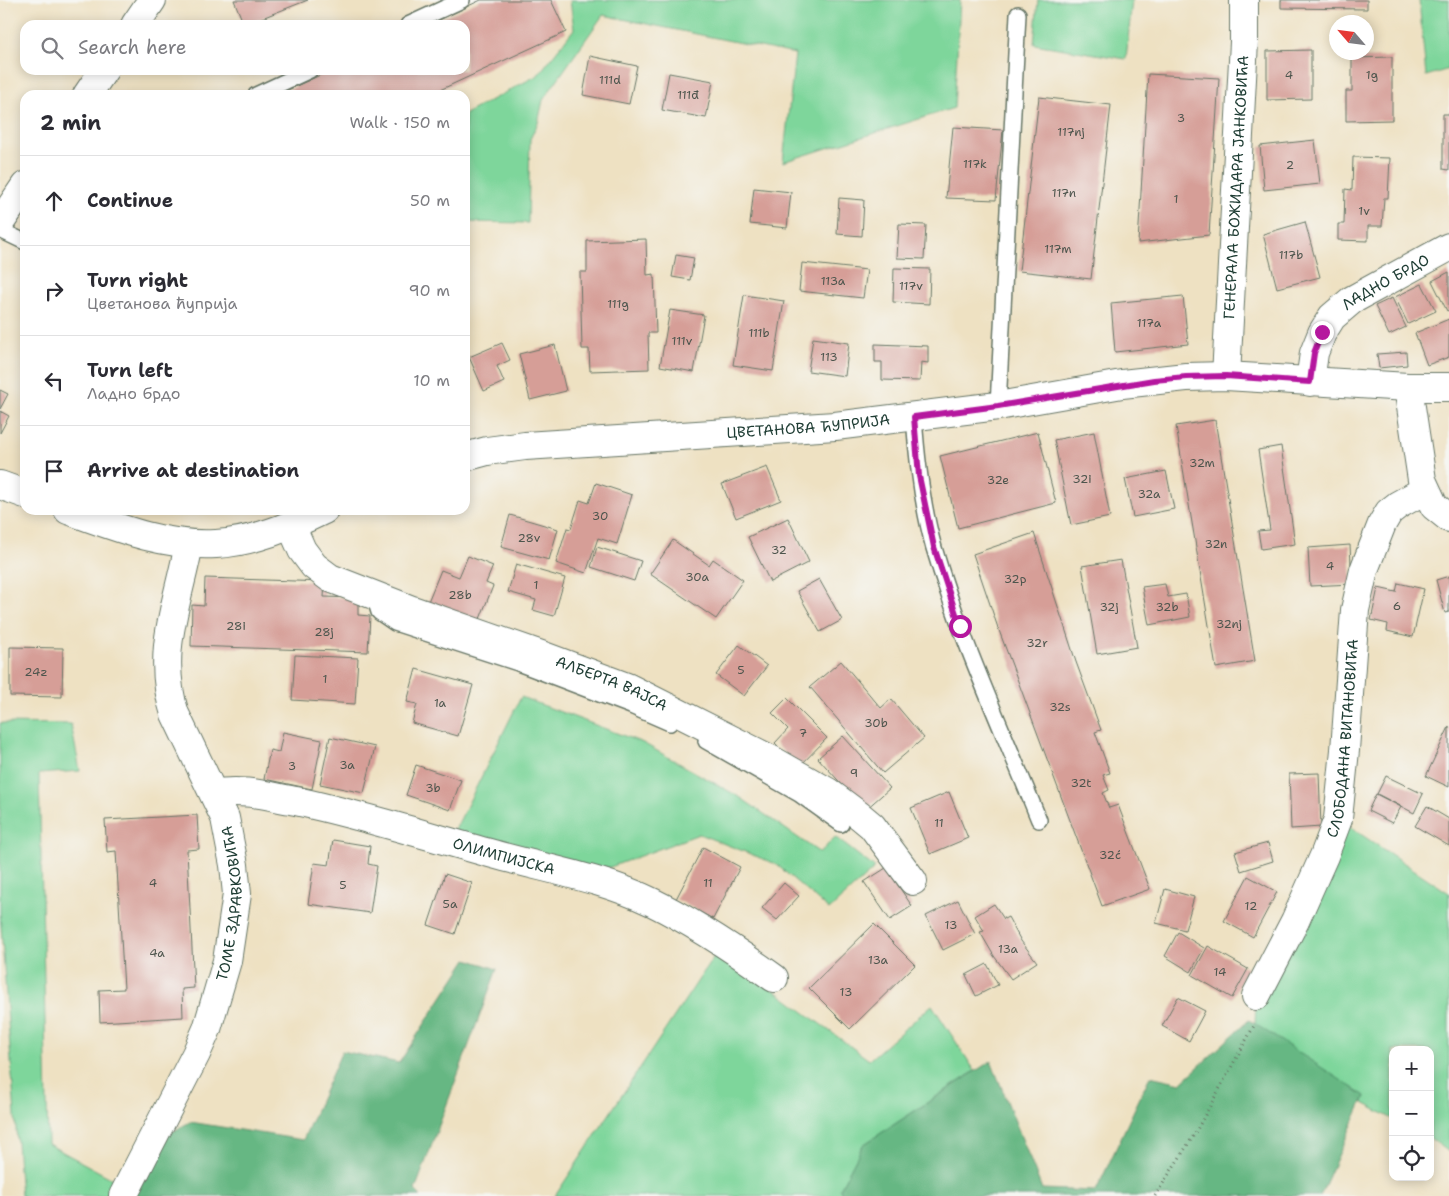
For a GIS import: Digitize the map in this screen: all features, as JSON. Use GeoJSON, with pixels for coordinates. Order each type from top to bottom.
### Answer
{"type":"FeatureCollection","features":[{"type":"Feature","properties":{"kind":"street"},"geometry":{"type":"LineString","coordinates":[[138,20],[152,0]]}},
{"type":"Feature","properties":{"kind":"street","name":"ГЕНЕРАЛА БОЖИДАРА ЈАНКОВИЋА"},"geometry":{"type":"LineString","coordinates":[[1226,376],[1244,42],[1244,0]]}},
{"type":"Feature","properties":{"kind":"street"},"geometry":{"type":"LineString","coordinates":[[90,90],[101,75]]}},
{"type":"Feature","properties":{"kind":"street"},"geometry":{"type":"LineString","coordinates":[[0,223],[20,193]]}},
{"type":"Feature","properties":{"kind":"street","name":"ЛАДНО БРДО"},"geometry":{"type":"LineString","coordinates":[[1310,382],[1313,360],[1319,339],[1332,317],[1352,300],[1449,247]]}},
{"type":"Feature","properties":{"kind":"street","name":"ЦВЕТАНОВА ЋУПРИЈА"},"geometry":{"type":"LineString","coordinates":[[470,456],[493,450],[525,446],[835,426],[998,406],[1154,380],[1226,376],[1408,387],[1449,387]]}},
{"type":"Feature","properties":{"kind":"street"},"geometry":{"type":"LineString","coordinates":[[1408,387],[1425,490],[1434,506],[1449,518]]}},
{"type":"Feature","properties":{"kind":"street"},"geometry":{"type":"LineString","coordinates":[[0,485],[20,492]]}},
{"type":"Feature","properties":{"kind":"street","name":"СЛОБОДАНА ВИТАНОВИЋА"},"geometry":{"type":"LineString","coordinates":[[1256,996],[1295,921],[1338,819],[1355,610],[1366,564],[1382,524],[1389,512],[1425,490]]}},
{"type":"Feature","properties":{"kind":"street"},"geometry":{"type":"LineString","coordinates":[[82,515],[131,532],[189,544],[217,544],[249,538],[291,525],[313,515]]}},
{"type":"Feature","properties":{"kind":"street","name":"АЛБЕРТА ВАЈСА"},"geometry":{"type":"LineString","coordinates":[[291,525],[302,550],[314,566],[330,578],[374,596],[627,688],[770,759],[828,792],[872,826],[913,881]]}},
{"type":"Feature","properties":{"kind":"street","name":"ТОМЕ ЗДРАВКОВИЋА"},"geometry":{"type":"LineString","coordinates":[[123,1196],[196,1054],[212,1012],[227,961],[237,894],[234,865],[225,818],[176,714],[166,672],[168,637],[172,614],[184,572],[189,544]]}},
{"type":"Feature","properties":{"kind":"street","name":"ОЛИМПИЈСКА"},"geometry":{"type":"LineString","coordinates":[[214,794],[225,791],[246,791],[340,810],[614,887],[651,902],[685,920],[724,943],[774,978]]}},
{"type":"Feature","properties":{"kind":"lane"},"geometry":{"type":"LineString","coordinates":[[419,20],[462,0]]}},
{"type":"Feature","properties":{"kind":"lane"},"geometry":{"type":"LineString","coordinates":[[998,406],[1018,14]]}},
{"type":"Feature","properties":{"kind":"lane"},"geometry":{"type":"LineString","coordinates":[[267,90],[299,75]]}},
{"type":"Feature","properties":{"kind":"lane"},"geometry":{"type":"LineString","coordinates":[[0,230],[20,240]]}},
{"type":"Feature","properties":{"kind":"lane"},"geometry":{"type":"LineString","coordinates":[[914,417],[919,476],[934,547],[960,626],[1039,820]]}},
{"type":"Feature","properties":{"kind":"lane"},"geometry":{"type":"LineString","coordinates":[[374,596],[379,612],[395,623],[511,660],[666,721],[766,774],[799,794],[841,824]]}},
{"type":"Feature","properties":{"kind":"path"},"geometry":{"type":"LineString","coordinates":[[1155,1196],[1194,1135],[1255,1026],[1256,996]]}},
{"type":"Feature","properties":{"kind":"green space"},"geometry":{"type":"Polygon","coordinates":[[[570,0],[960,0],[954,108],[783,162],[795,54],[603,15],[543,100],[538,123],[530,139],[528,223],[470,222],[470,111],[538,75],[574,29],[570,0]]]}},
{"type":"Feature","properties":{"kind":"green space"},"geometry":{"type":"Polygon","coordinates":[[[1038,0],[1132,0],[1126,59],[1034,44],[1038,0]]]}},
{"type":"Feature","properties":{"kind":"green space"},"geometry":{"type":"Polygon","coordinates":[[[1419,0],[1449,0],[1449,69],[1426,76],[1419,0]]]}},
{"type":"Feature","properties":{"kind":"green space"},"geometry":{"type":"Polygon","coordinates":[[[521,697],[643,743],[741,798],[820,853],[835,837],[875,868],[829,910],[776,864],[699,834],[581,878],[449,842],[521,697]]]}},
{"type":"Feature","properties":{"kind":"green space"},"geometry":{"type":"Polygon","coordinates":[[[0,723],[71,724],[80,771],[39,774],[48,1144],[144,1196],[21,1196],[0,913],[0,723]]]}},
{"type":"Feature","properties":{"kind":"green space"},"geometry":{"type":"Polygon","coordinates":[[[1338,819],[1449,893],[1449,1152],[1434,1141],[1434,1046],[1389,1046],[1389,1117],[1363,1103],[1365,1096],[1255,1027],[1256,996],[1338,819]]]}},
{"type":"Feature","properties":{"kind":"green space"},"geometry":{"type":"Polygon","coordinates":[[[717,952],[777,992],[869,1060],[932,1005],[975,1071],[863,1145],[840,1189],[844,1196],[555,1196],[717,952]]]}},
{"type":"Feature","properties":{"kind":"green space"},"geometry":{"type":"Polygon","coordinates":[[[467,959],[497,969],[415,1190],[421,1196],[123,1196],[148,1145],[190,1122],[303,1140],[342,1051],[399,1063],[467,959]]]}},
{"type":"Feature","properties":{"kind":"green space"},"geometry":{"type":"Polygon","coordinates":[[[1249,1020],[1365,1096],[1320,1196],[844,1196],[840,1189],[863,1145],[991,1061],[1042,1189],[1096,1191],[1150,1076],[1181,1083],[1249,1020]]]}},
{"type":"Feature","properties":{"kind":"building"},"geometry":{"type":"Polygon","coordinates":[[[234,0],[308,0],[257,20],[242,20],[234,0]]]}},
{"type":"Feature","properties":{"kind":"building"},"geometry":{"type":"Polygon","coordinates":[[[481,0],[551,0],[566,32],[440,90],[288,90],[320,75],[470,75],[470,20],[439,20],[481,0]]]}},
{"type":"Feature","properties":{"kind":"building"},"geometry":{"type":"Polygon","coordinates":[[[1281,0],[1367,0],[1367,9],[1281,8],[1281,0]]]}},
{"type":"Feature","properties":{"kind":"building"},"geometry":{"type":"Polygon","coordinates":[[[1311,50],[1311,99],[1267,100],[1267,51],[1311,50]]]}},
{"type":"Feature","properties":{"kind":"building"},"geometry":{"type":"Polygon","coordinates":[[[590,56],[637,66],[629,104],[583,95],[590,56]]]}},
{"type":"Feature","properties":{"kind":"building"},"geometry":{"type":"Polygon","coordinates":[[[1374,57],[1392,57],[1392,120],[1346,121],[1346,91],[1352,91],[1352,60],[1374,60],[1374,57]]]}},
{"type":"Feature","properties":{"kind":"building"},"geometry":{"type":"Polygon","coordinates":[[[669,73],[713,81],[706,118],[662,110],[669,73]]]}},
{"type":"Feature","properties":{"kind":"building"},"geometry":{"type":"Polygon","coordinates":[[[1148,74],[1219,78],[1209,235],[1138,243],[1148,74]]]}},
{"type":"Feature","properties":{"kind":"building"},"geometry":{"type":"Polygon","coordinates":[[[1039,97],[1111,105],[1091,279],[1019,271],[1039,97]]]}},
{"type":"Feature","properties":{"kind":"building"},"geometry":{"type":"Polygon","coordinates":[[[1443,114],[1449,114],[1449,170],[1443,169],[1443,114]]]}},
{"type":"Feature","properties":{"kind":"building"},"geometry":{"type":"Polygon","coordinates":[[[953,127],[1003,130],[996,200],[946,198],[953,127]]]}},
{"type":"Feature","properties":{"kind":"building"},"geometry":{"type":"Polygon","coordinates":[[[1315,140],[1320,184],[1264,190],[1260,146],[1315,140]]]}},
{"type":"Feature","properties":{"kind":"building"},"geometry":{"type":"Polygon","coordinates":[[[1353,157],[1390,158],[1388,198],[1384,198],[1382,226],[1368,226],[1368,241],[1338,240],[1338,224],[1344,224],[1345,189],[1352,190],[1353,157]]]}},
{"type":"Feature","properties":{"kind":"building"},"geometry":{"type":"Polygon","coordinates":[[[754,188],[791,192],[787,228],[750,224],[754,188]]]}},
{"type":"Feature","properties":{"kind":"building"},"geometry":{"type":"Polygon","coordinates":[[[839,198],[864,200],[862,236],[837,234],[839,198]]]}},
{"type":"Feature","properties":{"kind":"building"},"geometry":{"type":"Polygon","coordinates":[[[1305,222],[1320,277],[1277,288],[1263,234],[1305,222]]]}},
{"type":"Feature","properties":{"kind":"building"},"geometry":{"type":"Polygon","coordinates":[[[899,224],[926,225],[924,259],[897,258],[899,224]]]}},
{"type":"Feature","properties":{"kind":"building"},"geometry":{"type":"Polygon","coordinates":[[[646,239],[647,275],[654,274],[656,333],[648,333],[649,369],[590,371],[589,349],[582,349],[580,272],[587,272],[587,241],[646,239]]]}},
{"type":"Feature","properties":{"kind":"building"},"geometry":{"type":"Polygon","coordinates":[[[676,255],[694,258],[690,280],[672,277],[676,255]]]}},
{"type":"Feature","properties":{"kind":"building"},"geometry":{"type":"Polygon","coordinates":[[[802,263],[867,270],[863,298],[799,291],[802,263]]]}},
{"type":"Feature","properties":{"kind":"building"},"geometry":{"type":"Polygon","coordinates":[[[894,268],[930,269],[929,304],[893,302],[894,268]]]}},
{"type":"Feature","properties":{"kind":"building"},"geometry":{"type":"Polygon","coordinates":[[[1449,272],[1449,310],[1447,311],[1432,281],[1449,272]]]}},
{"type":"Feature","properties":{"kind":"building"},"geometry":{"type":"Polygon","coordinates":[[[1422,284],[1436,311],[1408,324],[1395,297],[1422,284]]]}},
{"type":"Feature","properties":{"kind":"building"},"geometry":{"type":"Polygon","coordinates":[[[744,295],[784,301],[773,371],[733,365],[744,295]]]}},
{"type":"Feature","properties":{"kind":"building"},"geometry":{"type":"Polygon","coordinates":[[[1183,296],[1188,344],[1115,352],[1111,303],[1183,296]]]}},
{"type":"Feature","properties":{"kind":"building"},"geometry":{"type":"Polygon","coordinates":[[[1392,298],[1406,327],[1389,335],[1375,306],[1392,298]]]}},
{"type":"Feature","properties":{"kind":"building"},"geometry":{"type":"Polygon","coordinates":[[[670,310],[704,315],[694,372],[660,366],[670,310]]]}},
{"type":"Feature","properties":{"kind":"building"},"geometry":{"type":"Polygon","coordinates":[[[1449,319],[1449,357],[1427,365],[1415,333],[1449,319]]]}},
{"type":"Feature","properties":{"kind":"building"},"geometry":{"type":"Polygon","coordinates":[[[813,338],[849,343],[845,376],[808,371],[813,338]]]}},
{"type":"Feature","properties":{"kind":"building"},"geometry":{"type":"Polygon","coordinates":[[[502,343],[510,360],[497,366],[504,382],[484,391],[470,357],[502,343]]]}},
{"type":"Feature","properties":{"kind":"building"},"geometry":{"type":"Polygon","coordinates":[[[875,344],[928,346],[928,363],[921,362],[920,381],[882,380],[882,362],[875,362],[875,344]]]}},
{"type":"Feature","properties":{"kind":"building"},"geometry":{"type":"Polygon","coordinates":[[[555,345],[566,391],[530,400],[519,354],[555,345]]]}},
{"type":"Feature","properties":{"kind":"building"},"geometry":{"type":"Polygon","coordinates":[[[1406,352],[1407,365],[1379,368],[1377,354],[1406,352]]]}},
{"type":"Feature","properties":{"kind":"building"},"geometry":{"type":"Polygon","coordinates":[[[0,390],[8,394],[0,409],[0,390]]]}},
{"type":"Feature","properties":{"kind":"building"},"geometry":{"type":"Polygon","coordinates":[[[0,411],[9,416],[0,433],[0,411]]]}},
{"type":"Feature","properties":{"kind":"building"},"geometry":{"type":"Polygon","coordinates":[[[1215,420],[1255,661],[1216,668],[1176,426],[1215,420]]]}},
{"type":"Feature","properties":{"kind":"building"},"geometry":{"type":"Polygon","coordinates":[[[1038,432],[1056,503],[958,528],[940,456],[1038,432]]]}},
{"type":"Feature","properties":{"kind":"building"},"geometry":{"type":"Polygon","coordinates":[[[1094,432],[1110,517],[1071,525],[1054,440],[1094,432]]]}},
{"type":"Feature","properties":{"kind":"building"},"geometry":{"type":"Polygon","coordinates":[[[1281,446],[1295,544],[1261,549],[1258,531],[1270,530],[1258,450],[1281,446]]]}},
{"type":"Feature","properties":{"kind":"building"},"geometry":{"type":"Polygon","coordinates":[[[767,467],[781,500],[736,518],[722,484],[767,467]]]}},
{"type":"Feature","properties":{"kind":"building"},"geometry":{"type":"Polygon","coordinates":[[[1166,471],[1174,509],[1133,517],[1125,479],[1166,471]]]}},
{"type":"Feature","properties":{"kind":"building"},"geometry":{"type":"Polygon","coordinates":[[[596,483],[632,495],[617,544],[598,538],[586,573],[556,563],[567,528],[571,529],[580,500],[589,503],[596,483]]]}},
{"type":"Feature","properties":{"kind":"building"},"geometry":{"type":"Polygon","coordinates":[[[510,515],[558,529],[549,560],[501,547],[510,515]]]}},
{"type":"Feature","properties":{"kind":"building"},"geometry":{"type":"Polygon","coordinates":[[[788,518],[809,562],[770,582],[748,537],[788,518]]]}},
{"type":"Feature","properties":{"kind":"building"},"geometry":{"type":"Polygon","coordinates":[[[1034,533],[1076,662],[1101,730],[1095,732],[1110,773],[1103,775],[1109,790],[1103,793],[1109,808],[1118,805],[1150,889],[1102,906],[997,625],[973,554],[1034,533]]]}},
{"type":"Feature","properties":{"kind":"building"},"geometry":{"type":"Polygon","coordinates":[[[673,540],[709,565],[713,559],[743,580],[716,619],[650,574],[673,540]]]}},
{"type":"Feature","properties":{"kind":"building"},"geometry":{"type":"Polygon","coordinates":[[[1350,545],[1352,584],[1310,586],[1308,548],[1350,545]]]}},
{"type":"Feature","properties":{"kind":"building"},"geometry":{"type":"Polygon","coordinates":[[[597,547],[641,561],[634,581],[591,567],[597,547]]]}},
{"type":"Feature","properties":{"kind":"building"},"geometry":{"type":"Polygon","coordinates":[[[468,556],[493,566],[486,583],[493,586],[478,624],[427,604],[441,570],[459,577],[468,556]]]}},
{"type":"Feature","properties":{"kind":"building"},"geometry":{"type":"Polygon","coordinates":[[[1121,560],[1137,647],[1097,654],[1082,566],[1121,560]]]}},
{"type":"Feature","properties":{"kind":"building"},"geometry":{"type":"Polygon","coordinates":[[[516,564],[565,578],[554,616],[533,610],[536,600],[508,592],[516,564]]]}},
{"type":"Feature","properties":{"kind":"building"},"geometry":{"type":"Polygon","coordinates":[[[1449,576],[1449,612],[1445,613],[1436,580],[1449,576]]]}},
{"type":"Feature","properties":{"kind":"building"},"geometry":{"type":"Polygon","coordinates":[[[205,578],[325,582],[324,597],[358,598],[358,615],[370,616],[368,652],[191,646],[192,605],[204,606],[205,578]]]}},
{"type":"Feature","properties":{"kind":"building"},"geometry":{"type":"Polygon","coordinates":[[[819,579],[842,620],[820,632],[797,591],[819,579]]]}},
{"type":"Feature","properties":{"kind":"building"},"geometry":{"type":"Polygon","coordinates":[[[1398,583],[1424,589],[1413,637],[1387,631],[1388,624],[1371,620],[1378,588],[1396,592],[1398,583]]]}},
{"type":"Feature","properties":{"kind":"building"},"geometry":{"type":"Polygon","coordinates":[[[1165,584],[1168,597],[1186,594],[1190,617],[1149,625],[1142,587],[1165,584]]]}},
{"type":"Feature","properties":{"kind":"building"},"geometry":{"type":"Polygon","coordinates":[[[739,645],[767,666],[744,696],[716,675],[739,645]]]}},
{"type":"Feature","properties":{"kind":"building"},"geometry":{"type":"Polygon","coordinates":[[[10,647],[63,648],[62,697],[10,696],[10,647]]]}},
{"type":"Feature","properties":{"kind":"building"},"geometry":{"type":"Polygon","coordinates":[[[295,655],[358,658],[355,704],[292,700],[295,655]]]}},
{"type":"Feature","properties":{"kind":"building"},"geometry":{"type":"Polygon","coordinates":[[[841,661],[881,708],[891,699],[924,738],[883,773],[810,687],[841,661]]]}},
{"type":"Feature","properties":{"kind":"building"},"geometry":{"type":"Polygon","coordinates":[[[416,669],[473,685],[458,736],[412,723],[417,704],[407,702],[416,669]]]}},
{"type":"Feature","properties":{"kind":"building"},"geometry":{"type":"Polygon","coordinates":[[[787,698],[827,738],[799,767],[775,743],[788,729],[772,713],[787,698]]]}},
{"type":"Feature","properties":{"kind":"building"},"geometry":{"type":"Polygon","coordinates":[[[1449,727],[1449,787],[1426,776],[1449,727]]]}},
{"type":"Feature","properties":{"kind":"building"},"geometry":{"type":"Polygon","coordinates":[[[283,732],[322,740],[312,789],[264,779],[270,750],[279,752],[283,732]]]}},
{"type":"Feature","properties":{"kind":"building"},"geometry":{"type":"Polygon","coordinates":[[[843,736],[890,788],[865,810],[818,758],[843,736]]]}},
{"type":"Feature","properties":{"kind":"building"},"geometry":{"type":"Polygon","coordinates":[[[330,737],[375,747],[364,793],[320,784],[330,737]]]}},
{"type":"Feature","properties":{"kind":"building"},"geometry":{"type":"Polygon","coordinates":[[[416,765],[461,780],[450,810],[406,795],[416,765]]]}},
{"type":"Feature","properties":{"kind":"building"},"geometry":{"type":"Polygon","coordinates":[[[1319,773],[1321,827],[1291,829],[1289,774],[1319,773]]]}},
{"type":"Feature","properties":{"kind":"building"},"geometry":{"type":"Polygon","coordinates":[[[1386,776],[1423,794],[1414,813],[1377,794],[1386,776]]]}},
{"type":"Feature","properties":{"kind":"building"},"geometry":{"type":"Polygon","coordinates":[[[949,792],[968,838],[930,854],[911,808],[949,792]]]}},
{"type":"Feature","properties":{"kind":"building"},"geometry":{"type":"Polygon","coordinates":[[[1376,794],[1401,807],[1392,823],[1368,811],[1376,794]]]}},
{"type":"Feature","properties":{"kind":"building"},"geometry":{"type":"Polygon","coordinates":[[[1427,806],[1449,819],[1449,846],[1415,826],[1427,806]]]}},
{"type":"Feature","properties":{"kind":"building"},"geometry":{"type":"Polygon","coordinates":[[[197,815],[199,849],[187,850],[194,988],[182,989],[183,1017],[100,1022],[99,990],[124,989],[116,851],[107,852],[105,820],[197,815]]]}},
{"type":"Feature","properties":{"kind":"building"},"geometry":{"type":"Polygon","coordinates":[[[333,840],[370,846],[368,864],[377,866],[370,913],[308,904],[314,863],[329,865],[333,840]]]}},
{"type":"Feature","properties":{"kind":"building"},"geometry":{"type":"Polygon","coordinates":[[[1268,843],[1273,861],[1241,871],[1235,852],[1268,843]]]}},
{"type":"Feature","properties":{"kind":"building"},"geometry":{"type":"Polygon","coordinates":[[[703,847],[740,867],[713,919],[676,899],[703,847]]]}},
{"type":"Feature","properties":{"kind":"building"},"geometry":{"type":"Polygon","coordinates":[[[886,868],[912,906],[890,920],[864,882],[886,868]]]}},
{"type":"Feature","properties":{"kind":"building"},"geometry":{"type":"Polygon","coordinates":[[[445,874],[472,883],[455,934],[428,925],[445,874]]]}},
{"type":"Feature","properties":{"kind":"building"},"geometry":{"type":"Polygon","coordinates":[[[1248,876],[1277,892],[1253,937],[1224,921],[1248,876]]]}},
{"type":"Feature","properties":{"kind":"building"},"geometry":{"type":"Polygon","coordinates":[[[784,883],[799,896],[777,920],[762,908],[784,883]]]}},
{"type":"Feature","properties":{"kind":"building"},"geometry":{"type":"Polygon","coordinates":[[[1165,889],[1194,897],[1185,930],[1156,923],[1165,889]]]}},
{"type":"Feature","properties":{"kind":"building"},"geometry":{"type":"Polygon","coordinates":[[[958,900],[975,934],[943,950],[926,916],[958,900]]]}},
{"type":"Feature","properties":{"kind":"building"},"geometry":{"type":"Polygon","coordinates":[[[994,904],[1004,919],[1008,917],[1021,941],[1037,962],[1011,979],[994,956],[980,932],[984,931],[975,916],[994,904]]]}},
{"type":"Feature","properties":{"kind":"building"},"geometry":{"type":"Polygon","coordinates":[[[874,924],[915,965],[850,1029],[809,988],[874,924]]]}},
{"type":"Feature","properties":{"kind":"building"},"geometry":{"type":"Polygon","coordinates":[[[1178,932],[1204,948],[1191,972],[1165,956],[1178,932]]]}},
{"type":"Feature","properties":{"kind":"building"},"geometry":{"type":"Polygon","coordinates":[[[1208,946],[1248,969],[1232,998],[1192,975],[1208,946]]]}},
{"type":"Feature","properties":{"kind":"building"},"geometry":{"type":"Polygon","coordinates":[[[987,964],[998,985],[976,996],[966,975],[987,964]]]}},
{"type":"Feature","properties":{"kind":"building"},"geometry":{"type":"Polygon","coordinates":[[[1178,997],[1205,1011],[1189,1041],[1162,1026],[1178,997]]]}},
{"type":"Feature","properties":{"kind":"route"},"geometry":{"type":"LineString","coordinates":[[960,626],[934,547],[919,476],[914,417],[998,406],[1086,390],[1186,377],[1226,376],[1310,382],[1314,353],[1322,332]]}}]}
